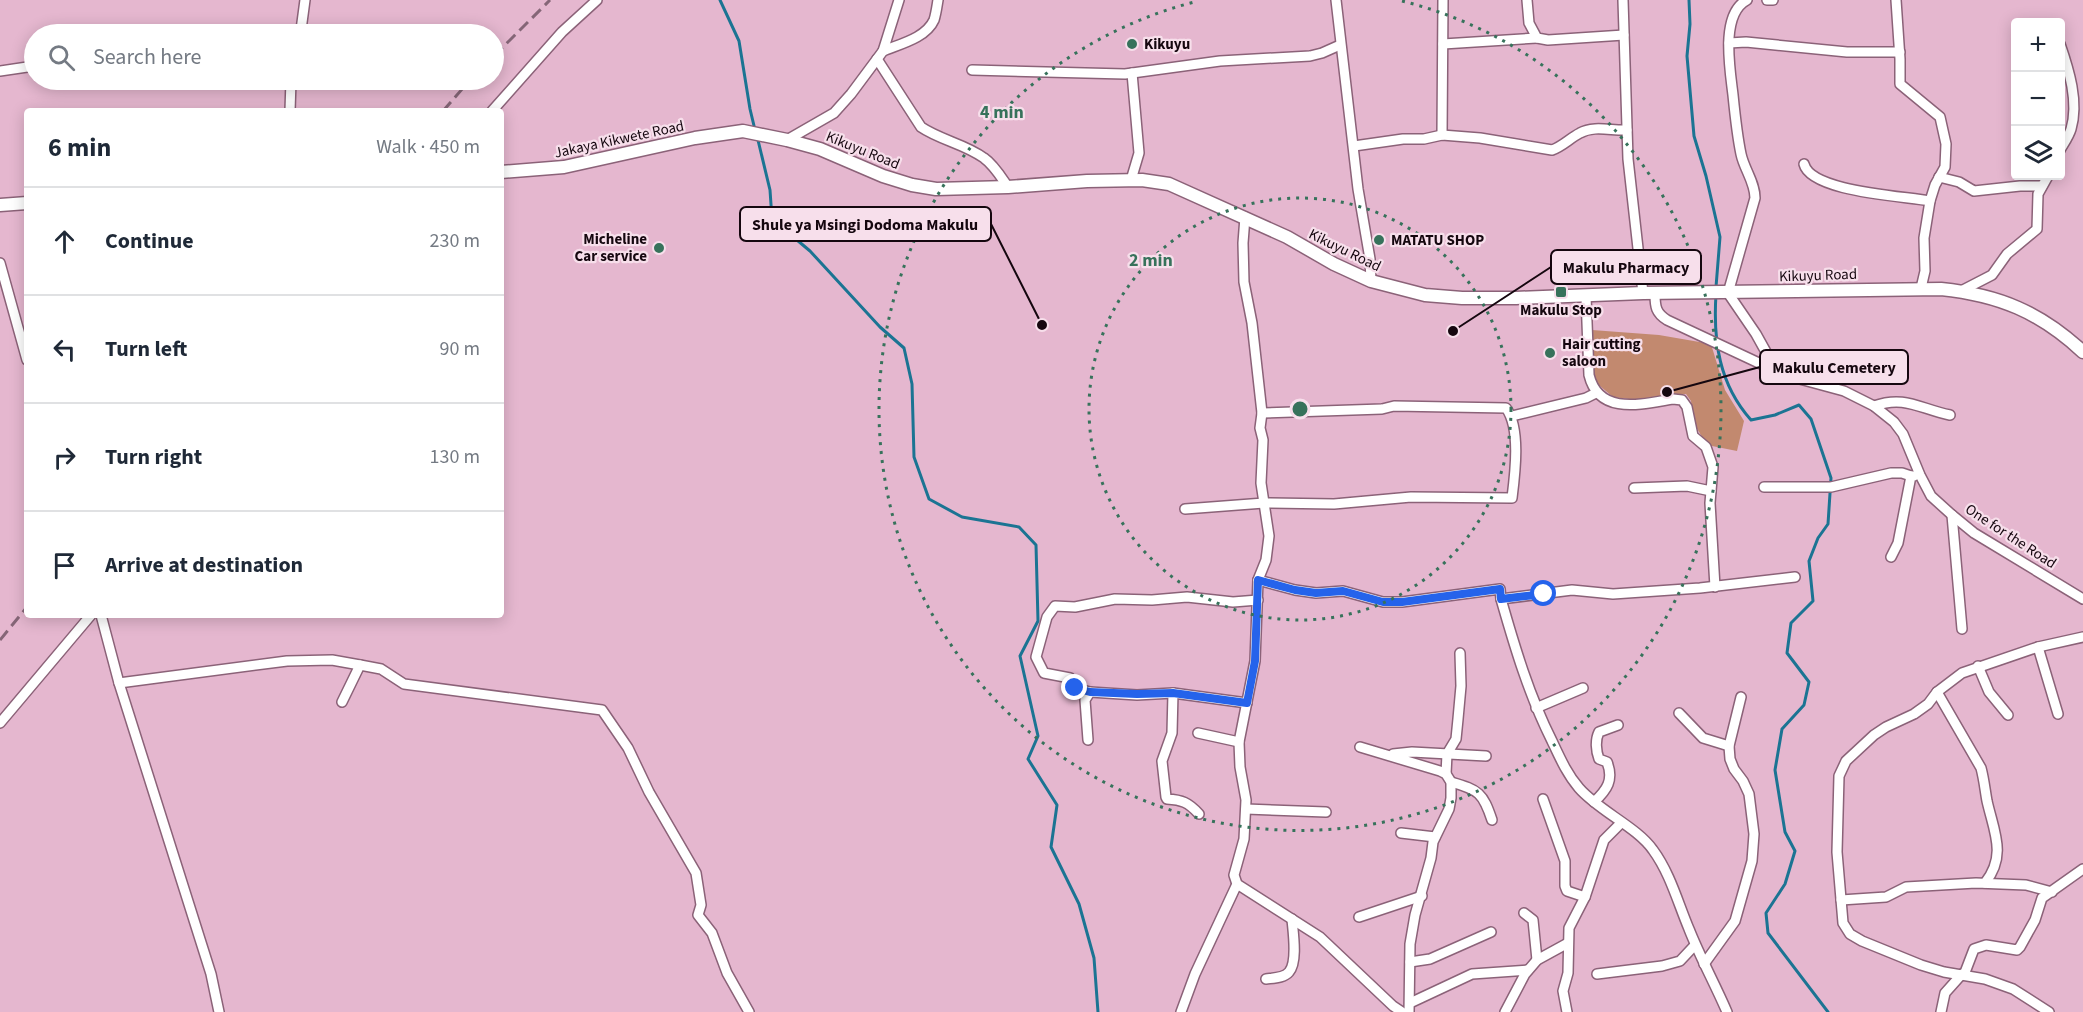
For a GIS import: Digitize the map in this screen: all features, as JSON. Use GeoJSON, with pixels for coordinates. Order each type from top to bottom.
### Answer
{"type":"FeatureCollection","features":[{"type":"Feature","properties":{"kind":"main road","name":"Kikuyu Road"},"geometry":{"type":"LineString","coordinates":[[742,131],[820,149],[883,176],[912,185],[936,189],[1131,180],[1169,184],[1245,217],[1371,281],[1425,295],[1462,298],[1921,288],[1961,291],[2011,304],[2036,315],[2064,334],[2083,352]]}},
{"type":"Feature","properties":{"kind":"main road","name":"Jakaya Kikwete Road"},"geometry":{"type":"LineString","coordinates":[[504,172],[564,167],[694,138],[742,131]]}},
{"type":"Feature","properties":{"kind":"main road"},"geometry":{"type":"LineString","coordinates":[[0,205],[24,203]]}},
{"type":"Feature","properties":{"kind":"street"},"geometry":{"type":"LineString","coordinates":[[300,24],[305,0]]}},
{"type":"Feature","properties":{"kind":"street"},"geometry":{"type":"LineString","coordinates":[[495,108],[562,32],[597,0]]}},
{"type":"Feature","properties":{"kind":"street"},"geometry":{"type":"LineString","coordinates":[[787,140],[834,113],[851,94],[880,55],[899,0]]}},
{"type":"Feature","properties":{"kind":"street"},"geometry":{"type":"LineString","coordinates":[[880,55],[926,30],[934,21],[938,0]]}},
{"type":"Feature","properties":{"kind":"street"},"geometry":{"type":"LineString","coordinates":[[1336,0],[1371,281]]}},
{"type":"Feature","properties":{"kind":"street"},"geometry":{"type":"LineString","coordinates":[[1442,135],[1443,0]]}},
{"type":"Feature","properties":{"kind":"street"},"geometry":{"type":"LineString","coordinates":[[1527,0],[1529,23],[1537,38]]}},
{"type":"Feature","properties":{"kind":"street"},"geometry":{"type":"LineString","coordinates":[[1623,0],[1628,159],[1649,294]]}},
{"type":"Feature","properties":{"kind":"street"},"geometry":{"type":"LineString","coordinates":[[1748,0],[1740,4],[1735,12],[1728,56],[1741,156],[1755,190],[1755,198],[1720,293],[1756,334],[1776,370]]}},
{"type":"Feature","properties":{"kind":"street"},"geometry":{"type":"LineString","coordinates":[[1767,0],[1773,0]]}},
{"type":"Feature","properties":{"kind":"street"},"geometry":{"type":"LineString","coordinates":[[1896,0],[1900,84],[1940,117],[1946,144],[1946,167],[1939,177],[1930,201],[1924,238],[1925,271],[1921,288]]}},
{"type":"Feature","properties":{"kind":"street"},"geometry":{"type":"LineString","coordinates":[[1443,44],[1623,35]]}},
{"type":"Feature","properties":{"kind":"street"},"geometry":{"type":"LineString","coordinates":[[1729,44],[1746,42],[1847,52],[1900,52]]}},
{"type":"Feature","properties":{"kind":"street"},"geometry":{"type":"LineString","coordinates":[[972,70],[1132,73],[1220,61],[1310,56],[1340,45]]}},
{"type":"Feature","properties":{"kind":"street"},"geometry":{"type":"LineString","coordinates":[[880,55],[921,127],[983,157],[992,164],[1008,187]]}},
{"type":"Feature","properties":{"kind":"street"},"geometry":{"type":"LineString","coordinates":[[2065,56],[2074,108],[2071,130],[2065,142]]}},
{"type":"Feature","properties":{"kind":"street"},"geometry":{"type":"LineString","coordinates":[[0,71],[24,67]]}},
{"type":"Feature","properties":{"kind":"street"},"geometry":{"type":"LineString","coordinates":[[1131,180],[1139,153],[1132,73]]}},
{"type":"Feature","properties":{"kind":"street"},"geometry":{"type":"LineString","coordinates":[[290,108],[291,90]]}},
{"type":"Feature","properties":{"kind":"street"},"geometry":{"type":"LineString","coordinates":[[1354,146],[1442,135],[1552,150],[1563,146],[1581,132],[1600,128],[1616,131],[1627,130]]}},
{"type":"Feature","properties":{"kind":"street"},"geometry":{"type":"LineString","coordinates":[[1804,164],[1805,170],[1812,176],[1836,185],[1930,201]]}},
{"type":"Feature","properties":{"kind":"street"},"geometry":{"type":"LineString","coordinates":[[1939,177],[1959,182],[1974,191],[2042,186]]}},
{"type":"Feature","properties":{"kind":"street"},"geometry":{"type":"LineString","coordinates":[[1961,291],[1992,275],[2007,254],[2037,229],[2038,194],[2046,180]]}},
{"type":"Feature","properties":{"kind":"street"},"geometry":{"type":"LineString","coordinates":[[1245,217],[1243,243],[1245,282],[1262,413],[1261,483],[1269,536],[1266,560],[1258,580],[1255,661],[1239,742],[1246,809],[1244,839],[1234,875],[1237,884],[1320,937],[1393,1009],[1402,1012]]}},
{"type":"Feature","properties":{"kind":"street"},"geometry":{"type":"LineString","coordinates":[[0,263],[24,349]]}},
{"type":"Feature","properties":{"kind":"street","name":"One for the Road"},"geometry":{"type":"LineString","coordinates":[[1649,294],[1658,315],[1776,370],[1844,392],[1874,406],[1903,434],[1915,475],[1931,496],[1974,532],[2083,599]]}},
{"type":"Feature","properties":{"kind":"street"},"geometry":{"type":"LineString","coordinates":[[1586,296],[1589,375],[1596,393],[1617,405],[1682,400],[1685,403],[1693,436],[1706,447],[1713,467],[1711,529],[1715,587]]}},
{"type":"Feature","properties":{"kind":"street"},"geometry":{"type":"LineString","coordinates":[[1512,416],[1586,398],[1596,393]]}},
{"type":"Feature","properties":{"kind":"street"},"geometry":{"type":"LineString","coordinates":[[1874,406],[1888,401],[1903,401],[1950,415]]}},
{"type":"Feature","properties":{"kind":"street"},"geometry":{"type":"LineString","coordinates":[[1185,509],[1264,503],[1334,504],[1411,497],[1512,498],[1515,477],[1514,426],[1512,416],[1506,408],[1394,406],[1382,409],[1262,413]]}},
{"type":"Feature","properties":{"kind":"street"},"geometry":{"type":"LineString","coordinates":[[1764,487],[1831,487],[1891,472],[1915,475],[1898,543],[1891,557]]}},
{"type":"Feature","properties":{"kind":"street"},"geometry":{"type":"LineString","coordinates":[[1634,488],[1687,486],[1711,491]]}},
{"type":"Feature","properties":{"kind":"street"},"geometry":{"type":"LineString","coordinates":[[1952,515],[1962,629]]}},
{"type":"Feature","properties":{"kind":"street"},"geometry":{"type":"LineString","coordinates":[[1501,599],[1572,590],[1613,594],[1715,587],[1795,577]]}},
{"type":"Feature","properties":{"kind":"street"},"geometry":{"type":"LineString","coordinates":[[1258,580],[1316,593],[1343,591],[1383,602],[1402,602],[1500,589],[1518,660],[1536,708],[1566,770],[1580,789],[1641,837],[1656,855],[1727,1012]]}},
{"type":"Feature","properties":{"kind":"street"},"geometry":{"type":"LineString","coordinates":[[1247,703],[1173,693],[1090,692],[1075,688],[1070,678],[1044,673],[1036,657],[1047,617],[1055,606],[1075,607],[1115,598],[1152,600],[1187,597],[1233,602],[1258,600]]}},
{"type":"Feature","properties":{"kind":"street"},"geometry":{"type":"LineString","coordinates":[[0,723],[88,618]]}},
{"type":"Feature","properties":{"kind":"street"},"geometry":{"type":"LineString","coordinates":[[102,618],[119,683],[211,974],[219,1012]]}},
{"type":"Feature","properties":{"kind":"street"},"geometry":{"type":"LineString","coordinates":[[2049,1012],[2013,989],[1985,979],[1944,972],[1921,965],[1850,934],[1844,923],[1841,900],[1837,839],[1839,776],[1846,761],[1874,735],[1914,714],[1962,673],[2038,647],[2083,637]]}},
{"type":"Feature","properties":{"kind":"street"},"geometry":{"type":"LineString","coordinates":[[2038,647],[2058,714]]}},
{"type":"Feature","properties":{"kind":"street"},"geometry":{"type":"LineString","coordinates":[[1460,653],[1461,686],[1456,739],[1447,754],[1448,778],[1452,790],[1449,809],[1435,837],[1412,931],[1409,1008],[1472,974],[1528,970]]}},
{"type":"Feature","properties":{"kind":"street"},"geometry":{"type":"LineString","coordinates":[[119,683],[287,661],[332,660],[381,669],[404,684],[602,710],[628,748],[649,792],[696,873],[701,905],[698,915],[712,933],[727,972],[749,1012]]}},
{"type":"Feature","properties":{"kind":"street"},"geometry":{"type":"LineString","coordinates":[[342,702],[360,665]]}},
{"type":"Feature","properties":{"kind":"street"},"geometry":{"type":"LineString","coordinates":[[1978,666],[1989,692],[2008,715]]}},
{"type":"Feature","properties":{"kind":"street"},"geometry":{"type":"LineString","coordinates":[[1536,708],[1583,688]]}},
{"type":"Feature","properties":{"kind":"street"},"geometry":{"type":"LineString","coordinates":[[1088,740],[1085,700],[1090,692]]}},
{"type":"Feature","properties":{"kind":"street"},"geometry":{"type":"LineString","coordinates":[[1937,692],[1983,775],[1998,845],[1993,873],[1985,883]]}},
{"type":"Feature","properties":{"kind":"street"},"geometry":{"type":"LineString","coordinates":[[1173,693],[1172,733],[1162,761],[1166,797],[1190,804],[1199,814]]}},
{"type":"Feature","properties":{"kind":"street"},"geometry":{"type":"LineString","coordinates":[[1704,964],[1735,921],[1752,861],[1754,834],[1749,794],[1734,769],[1729,746],[1741,697]]}},
{"type":"Feature","properties":{"kind":"street"},"geometry":{"type":"LineString","coordinates":[[1679,713],[1703,738],[1729,746]]}},
{"type":"Feature","properties":{"kind":"street"},"geometry":{"type":"LineString","coordinates":[[1594,802],[1610,783],[1608,766],[1598,756],[1596,738],[1599,732],[1618,725]]}},
{"type":"Feature","properties":{"kind":"street"},"geometry":{"type":"LineString","coordinates":[[1198,733],[1239,742]]}},
{"type":"Feature","properties":{"kind":"street"},"geometry":{"type":"LineString","coordinates":[[1360,747],[1448,778],[1477,792],[1486,801],[1492,820]]}},
{"type":"Feature","properties":{"kind":"street"},"geometry":{"type":"LineString","coordinates":[[1388,755],[1412,752],[1486,756]]}},
{"type":"Feature","properties":{"kind":"street"},"geometry":{"type":"LineString","coordinates":[[1543,800],[1565,861],[1567,891],[1586,897]]}},
{"type":"Feature","properties":{"kind":"street"},"geometry":{"type":"LineString","coordinates":[[1246,809],[1326,812]]}},
{"type":"Feature","properties":{"kind":"street"},"geometry":{"type":"LineString","coordinates":[[1567,1012],[1563,991],[1568,973],[1569,928],[1586,897],[1604,840],[1621,823]]}},
{"type":"Feature","properties":{"kind":"street"},"geometry":{"type":"LineString","coordinates":[[1401,833],[1435,837]]}},
{"type":"Feature","properties":{"kind":"street"},"geometry":{"type":"LineString","coordinates":[[1941,1012],[1945,993],[1963,975],[1974,949],[1986,945],[2017,950],[2035,920],[2043,898],[2083,869]]}},
{"type":"Feature","properties":{"kind":"street"},"geometry":{"type":"LineString","coordinates":[[1841,900],[1886,897],[1906,887],[1985,883],[2026,885],[2052,892]]}},
{"type":"Feature","properties":{"kind":"street"},"geometry":{"type":"LineString","coordinates":[[1181,1012],[1195,974],[1237,884]]}},
{"type":"Feature","properties":{"kind":"street"},"geometry":{"type":"LineString","coordinates":[[1359,917],[1422,896]]}},
{"type":"Feature","properties":{"kind":"street"},"geometry":{"type":"LineString","coordinates":[[1524,913],[1533,920],[1535,927],[1537,960]]}},
{"type":"Feature","properties":{"kind":"street"},"geometry":{"type":"LineString","coordinates":[[1266,979],[1282,977],[1290,972],[1294,960],[1292,919]]}},
{"type":"Feature","properties":{"kind":"street"},"geometry":{"type":"LineString","coordinates":[[1410,962],[1430,958],[1491,932]]}},
{"type":"Feature","properties":{"kind":"street"},"geometry":{"type":"LineString","coordinates":[[1505,1012],[1509,1000],[1537,960],[1568,943]]}},
{"type":"Feature","properties":{"kind":"street"},"geometry":{"type":"LineString","coordinates":[[1597,974],[1662,966],[1680,961],[1695,945]]}},
{"type":"Feature","properties":{"kind":"shaded area"},"geometry":{"type":"Polygon","coordinates":[[[1592,330],[1659,335],[1711,344],[1725,390],[1744,421],[1737,451],[1707,445],[1693,422],[1691,401],[1686,394],[1637,400],[1613,397],[1594,381],[1590,352],[1592,330]]]}},
{"type":"Feature","properties":{"kind":"waterway"},"geometry":{"type":"LineString","coordinates":[[720,0],[739,41],[755,130]]}},
{"type":"Feature","properties":{"kind":"waterway"},"geometry":{"type":"LineString","coordinates":[[1689,0],[1690,24],[1687,56],[1694,136],[1720,237],[1716,287]]}},
{"type":"Feature","properties":{"kind":"waterway"},"geometry":{"type":"LineString","coordinates":[[757,136],[770,190],[772,219],[810,251],[880,327],[904,348],[912,384],[914,457],[929,499],[962,517],[1019,527],[1036,545],[1038,621],[1020,656],[1038,736],[1028,759],[1057,805],[1051,847],[1079,904],[1094,958],[1098,1012]]}},
{"type":"Feature","properties":{"kind":"waterway"},"geometry":{"type":"LineString","coordinates":[[1716,294],[1717,345],[1720,361],[1725,377],[1740,406],[1751,420],[1775,415],[1799,405],[1811,419],[1831,478],[1828,524],[1818,538],[1809,561],[1813,601],[1791,623],[1787,653],[1809,682],[1804,705],[1782,729],[1775,770],[1785,832],[1795,851],[1785,884],[1766,913],[1768,933],[1828,1012]]}},
{"type":"Feature","properties":{"kind":"railway"},"geometry":{"type":"LineString","coordinates":[[504,46],[550,0]]}},
{"type":"Feature","properties":{"kind":"railway"},"geometry":{"type":"LineString","coordinates":[[446,108],[461,90]]}},
{"type":"Feature","properties":{"kind":"railway"},"geometry":{"type":"LineString","coordinates":[[0,640],[24,611]]}},
{"type":"Feature","properties":{"kind":"place","name":"Kikuyu"},"geometry":{"type":"Point","coordinates":[1132,44]}},
{"type":"Feature","properties":{"kind":"place","name":"MATATU SHOP"},"geometry":{"type":"Point","coordinates":[1379,240]}},
{"type":"Feature","properties":{"kind":"place","name":"Micheline Car service"},"geometry":{"type":"Point","coordinates":[659,248]}},
{"type":"Feature","properties":{"kind":"place","name":"Makulu Stop"},"geometry":{"type":"Point","coordinates":[1561,292]}},
{"type":"Feature","properties":{"kind":"place","name":"Shule ya Msingi Dodoma Makulu"},"geometry":{"type":"Point","coordinates":[1042,325]}},
{"type":"Feature","properties":{"kind":"place","name":"Makulu Pharmacy"},"geometry":{"type":"Point","coordinates":[1453,331]}},
{"type":"Feature","properties":{"kind":"place","name":"Hair cutting saloon"},"geometry":{"type":"Point","coordinates":[1550,353]}},
{"type":"Feature","properties":{"kind":"place","name":"Makulu Cemetery"},"geometry":{"type":"Point","coordinates":[1667,392]}},
{"type":"Feature","properties":{"kind":"route"},"geometry":{"type":"LineString","coordinates":[[1075,688],[1090,692],[1173,693],[1247,703],[1255,661],[1258,580],[1316,593],[1343,591],[1383,602],[1402,602],[1500,589],[1501,599],[1544,594]]}}]}
